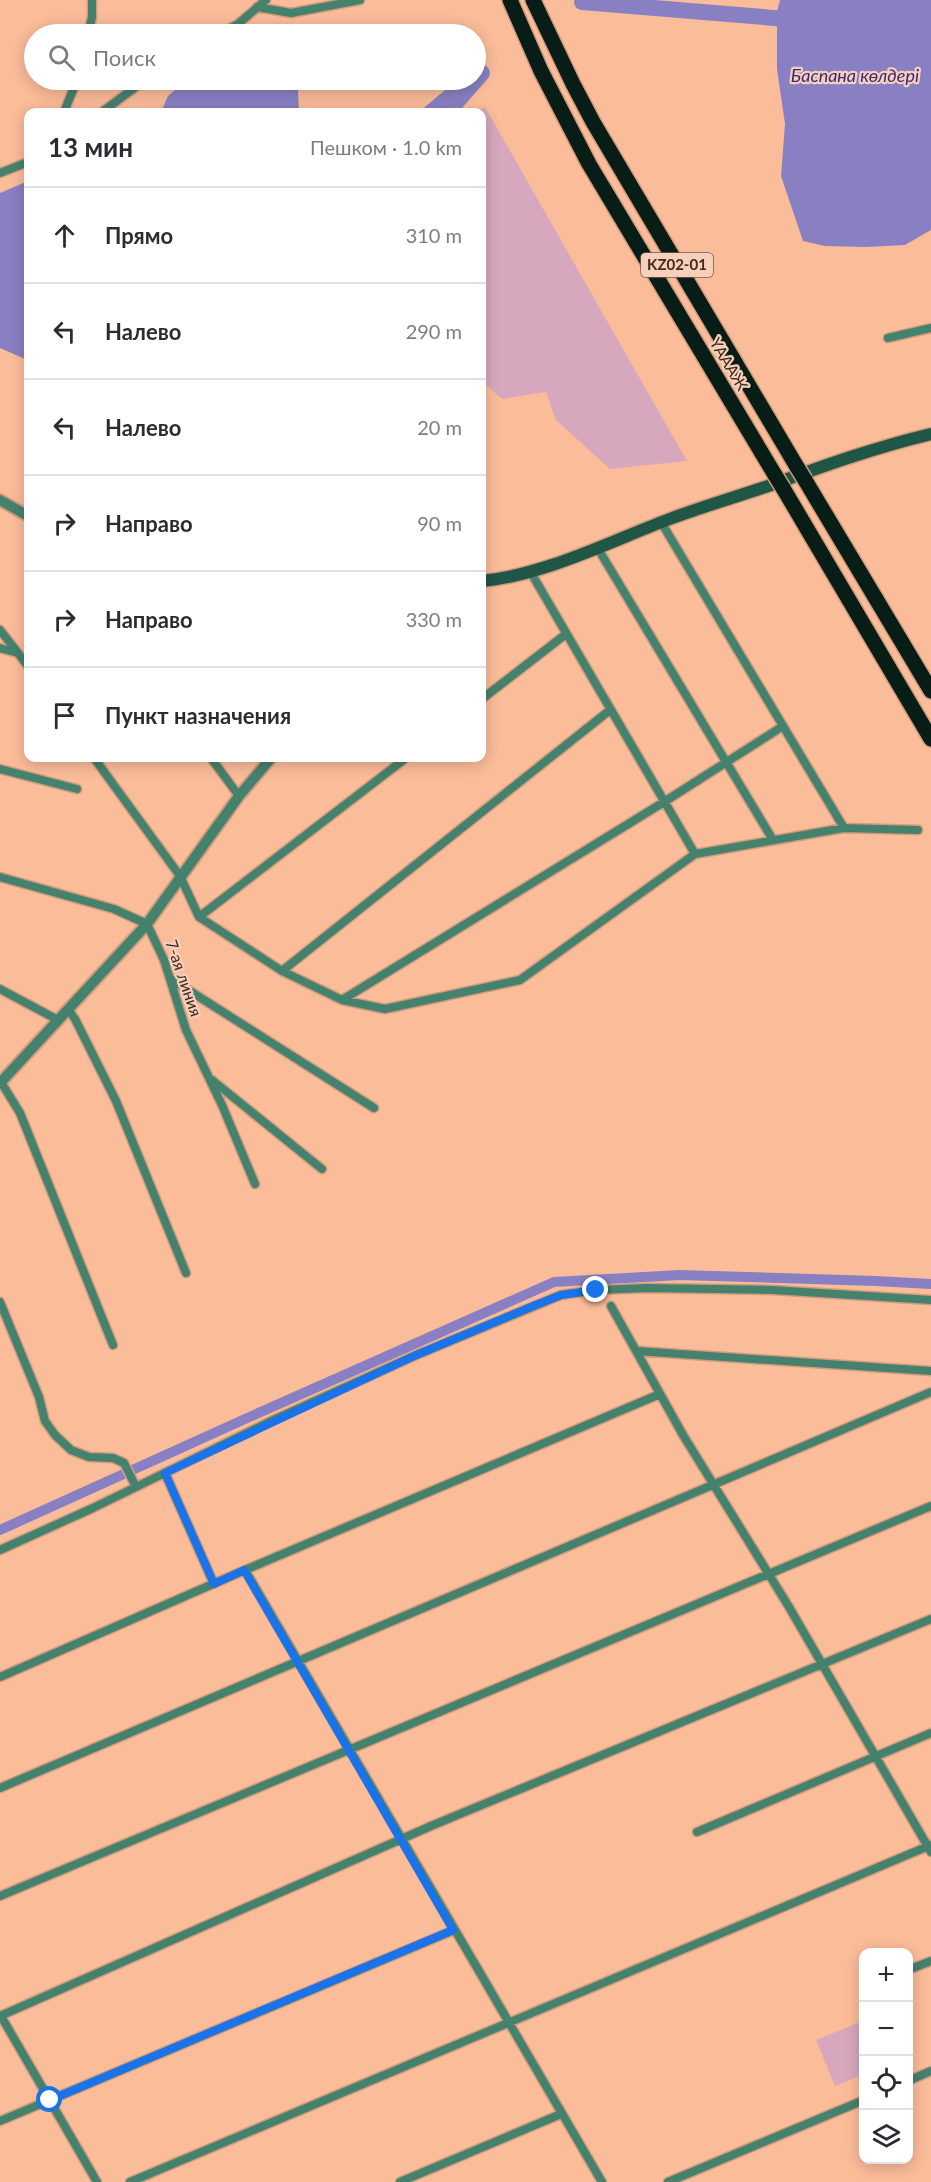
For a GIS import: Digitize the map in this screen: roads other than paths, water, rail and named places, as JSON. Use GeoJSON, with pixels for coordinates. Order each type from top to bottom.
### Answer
{"type":"FeatureCollection","features":[{"type":"Feature","properties":{"kind":"highway","name":"ҮАААЖ"},"geometry":{"type":"LineString","coordinates":[[510,0],[541,71],[589,164],[931,739]]}},
{"type":"Feature","properties":{"kind":"highway","name":"ҮАААЖ"},"geometry":{"type":"LineString","coordinates":[[533,0],[562,62],[636,196],[931,692]]}},
{"type":"Feature","properties":{"kind":"main road"},"geometry":{"type":"LineString","coordinates":[[486,580],[553,564],[661,522],[835,462],[931,434]]}},
{"type":"Feature","properties":{"kind":"street"},"geometry":{"type":"LineString","coordinates":[[90,24],[92,0]]}},
{"type":"Feature","properties":{"kind":"street"},"geometry":{"type":"LineString","coordinates":[[238,24],[261,3],[291,13],[360,0]]}},
{"type":"Feature","properties":{"kind":"street"},"geometry":{"type":"LineString","coordinates":[[66,108],[73,90]]}},
{"type":"Feature","properties":{"kind":"street"},"geometry":{"type":"LineString","coordinates":[[107,108],[132,90]]}},
{"type":"Feature","properties":{"kind":"street"},"geometry":{"type":"LineString","coordinates":[[0,173],[24,164]]}},
{"type":"Feature","properties":{"kind":"street"},"geometry":{"type":"LineString","coordinates":[[888,338],[931,328]]}},
{"type":"Feature","properties":{"kind":"street"},"geometry":{"type":"LineString","coordinates":[[0,500],[24,514]]}},
{"type":"Feature","properties":{"kind":"street"},"geometry":{"type":"LineString","coordinates":[[661,522],[844,828]]}},
{"type":"Feature","properties":{"kind":"street"},"geometry":{"type":"LineString","coordinates":[[597,547],[773,840]]}},
{"type":"Feature","properties":{"kind":"street"},"geometry":{"type":"LineString","coordinates":[[530,571],[694,854]]}},
{"type":"Feature","properties":{"kind":"street"},"geometry":{"type":"LineString","coordinates":[[0,630],[24,660]]}},
{"type":"Feature","properties":{"kind":"street"},"geometry":{"type":"LineString","coordinates":[[486,696],[567,634]]}},
{"type":"Feature","properties":{"kind":"street"},"geometry":{"type":"LineString","coordinates":[[0,648],[19,653]]}},
{"type":"Feature","properties":{"kind":"street"},"geometry":{"type":"LineString","coordinates":[[282,971],[610,710]]}},
{"type":"Feature","properties":{"kind":"street"},"geometry":{"type":"LineString","coordinates":[[342,1000],[783,726]]}},
{"type":"Feature","properties":{"kind":"street"},"geometry":{"type":"LineString","coordinates":[[97,762],[180,876],[199,917],[282,971],[342,1000],[386,1008],[520,980],[694,854],[844,828],[918,830]]}},
{"type":"Feature","properties":{"kind":"street"},"geometry":{"type":"LineString","coordinates":[[215,762],[239,796]]}},
{"type":"Feature","properties":{"kind":"street"},"geometry":{"type":"LineString","coordinates":[[113,1345],[20,1113],[1,1083],[147,924],[239,796],[268,762]]}},
{"type":"Feature","properties":{"kind":"street"},"geometry":{"type":"LineString","coordinates":[[199,917],[401,762]]}},
{"type":"Feature","properties":{"kind":"street"},"geometry":{"type":"LineString","coordinates":[[0,769],[77,789]]}},
{"type":"Feature","properties":{"kind":"street","name":"7-ая линия"},"geometry":{"type":"LineString","coordinates":[[0,877],[114,909],[147,924],[164,960],[186,1030],[255,1184]]}},
{"type":"Feature","properties":{"kind":"street"},"geometry":{"type":"LineString","coordinates":[[170,979],[374,1108]]}},
{"type":"Feature","properties":{"kind":"street"},"geometry":{"type":"LineString","coordinates":[[0,989],[58,1020]]}},
{"type":"Feature","properties":{"kind":"street"},"geometry":{"type":"LineString","coordinates":[[68,1009],[116,1101],[186,1273]]}},
{"type":"Feature","properties":{"kind":"street"},"geometry":{"type":"LineString","coordinates":[[209,1078],[322,1168]]}},
{"type":"Feature","properties":{"kind":"street"},"geometry":{"type":"LineString","coordinates":[[0,1550],[134,1483],[165,1473],[414,1356],[561,1295],[596,1290],[648,1288],[773,1290],[931,1300]]}},
{"type":"Feature","properties":{"kind":"street"},"geometry":{"type":"LineString","coordinates":[[0,1302],[39,1397],[45,1420],[55,1435],[71,1450],[89,1457],[113,1458],[124,1463],[134,1483]]}},
{"type":"Feature","properties":{"kind":"street"},"geometry":{"type":"LineString","coordinates":[[130,2182],[508,2022],[930,1848],[660,1394],[611,1306]]}},
{"type":"Feature","properties":{"kind":"street"},"geometry":{"type":"LineString","coordinates":[[637,1351],[931,1371]]}},
{"type":"Feature","properties":{"kind":"street"},"geometry":{"type":"LineString","coordinates":[[0,1788],[931,1392]]}},
{"type":"Feature","properties":{"kind":"street"},"geometry":{"type":"LineString","coordinates":[[0,1677],[244,1570],[660,1394]]}},
{"type":"Feature","properties":{"kind":"street"},"geometry":{"type":"LineString","coordinates":[[165,1473],[214,1584]]}},
{"type":"Feature","properties":{"kind":"street"},"geometry":{"type":"LineString","coordinates":[[0,1896],[931,1506]]}},
{"type":"Feature","properties":{"kind":"street"},"geometry":{"type":"LineString","coordinates":[[244,1570],[602,2182]]}},
{"type":"Feature","properties":{"kind":"street"},"geometry":{"type":"LineString","coordinates":[[97,2182],[1,2016],[400,1839],[931,1619]]}},
{"type":"Feature","properties":{"kind":"street"},"geometry":{"type":"LineString","coordinates":[[697,1832],[931,1733]]}},
{"type":"Feature","properties":{"kind":"street"},"geometry":{"type":"LineString","coordinates":[[0,2121],[453,1930]]}},
{"type":"Feature","properties":{"kind":"street"},"geometry":{"type":"LineString","coordinates":[[913,1968],[931,1960]]}},
{"type":"Feature","properties":{"kind":"street"},"geometry":{"type":"LineString","coordinates":[[913,2079],[931,2071]]}},
{"type":"Feature","properties":{"kind":"street"},"geometry":{"type":"LineString","coordinates":[[668,2182],[859,2102]]}},
{"type":"Feature","properties":{"kind":"street"},"geometry":{"type":"LineString","coordinates":[[400,2182],[561,2114]]}},
{"type":"Feature","properties":{"kind":"water","name":"Баспана көлдері"},"geometry":{"type":"Polygon","coordinates":[[[780,0],[931,0],[931,230],[905,245],[825,246],[803,241],[781,176],[785,124],[777,69],[777,11],[780,0]]]}},
{"type":"Feature","properties":{"kind":"water"},"geometry":{"type":"Polygon","coordinates":[[[175,90],[298,90],[299,108],[163,108],[168,96],[175,90]]]}},
{"type":"Feature","properties":{"kind":"water"},"geometry":{"type":"Polygon","coordinates":[[[445,90],[469,90],[470,94],[448,102],[443,108],[424,108],[445,90]]]}},
{"type":"Feature","properties":{"kind":"water"},"geometry":{"type":"Polygon","coordinates":[[[24,183],[24,359],[0,348],[0,193],[24,183]]]}},
{"type":"Feature","properties":{"kind":"waterway"},"geometry":{"type":"LineString","coordinates":[[582,2],[799,20]]}},
{"type":"Feature","properties":{"kind":"waterway"},"geometry":{"type":"LineString","coordinates":[[451,108],[467,90]]}},
{"type":"Feature","properties":{"kind":"waterway"},"geometry":{"type":"LineString","coordinates":[[0,1530],[554,1282],[680,1275],[931,1284]]}}]}
